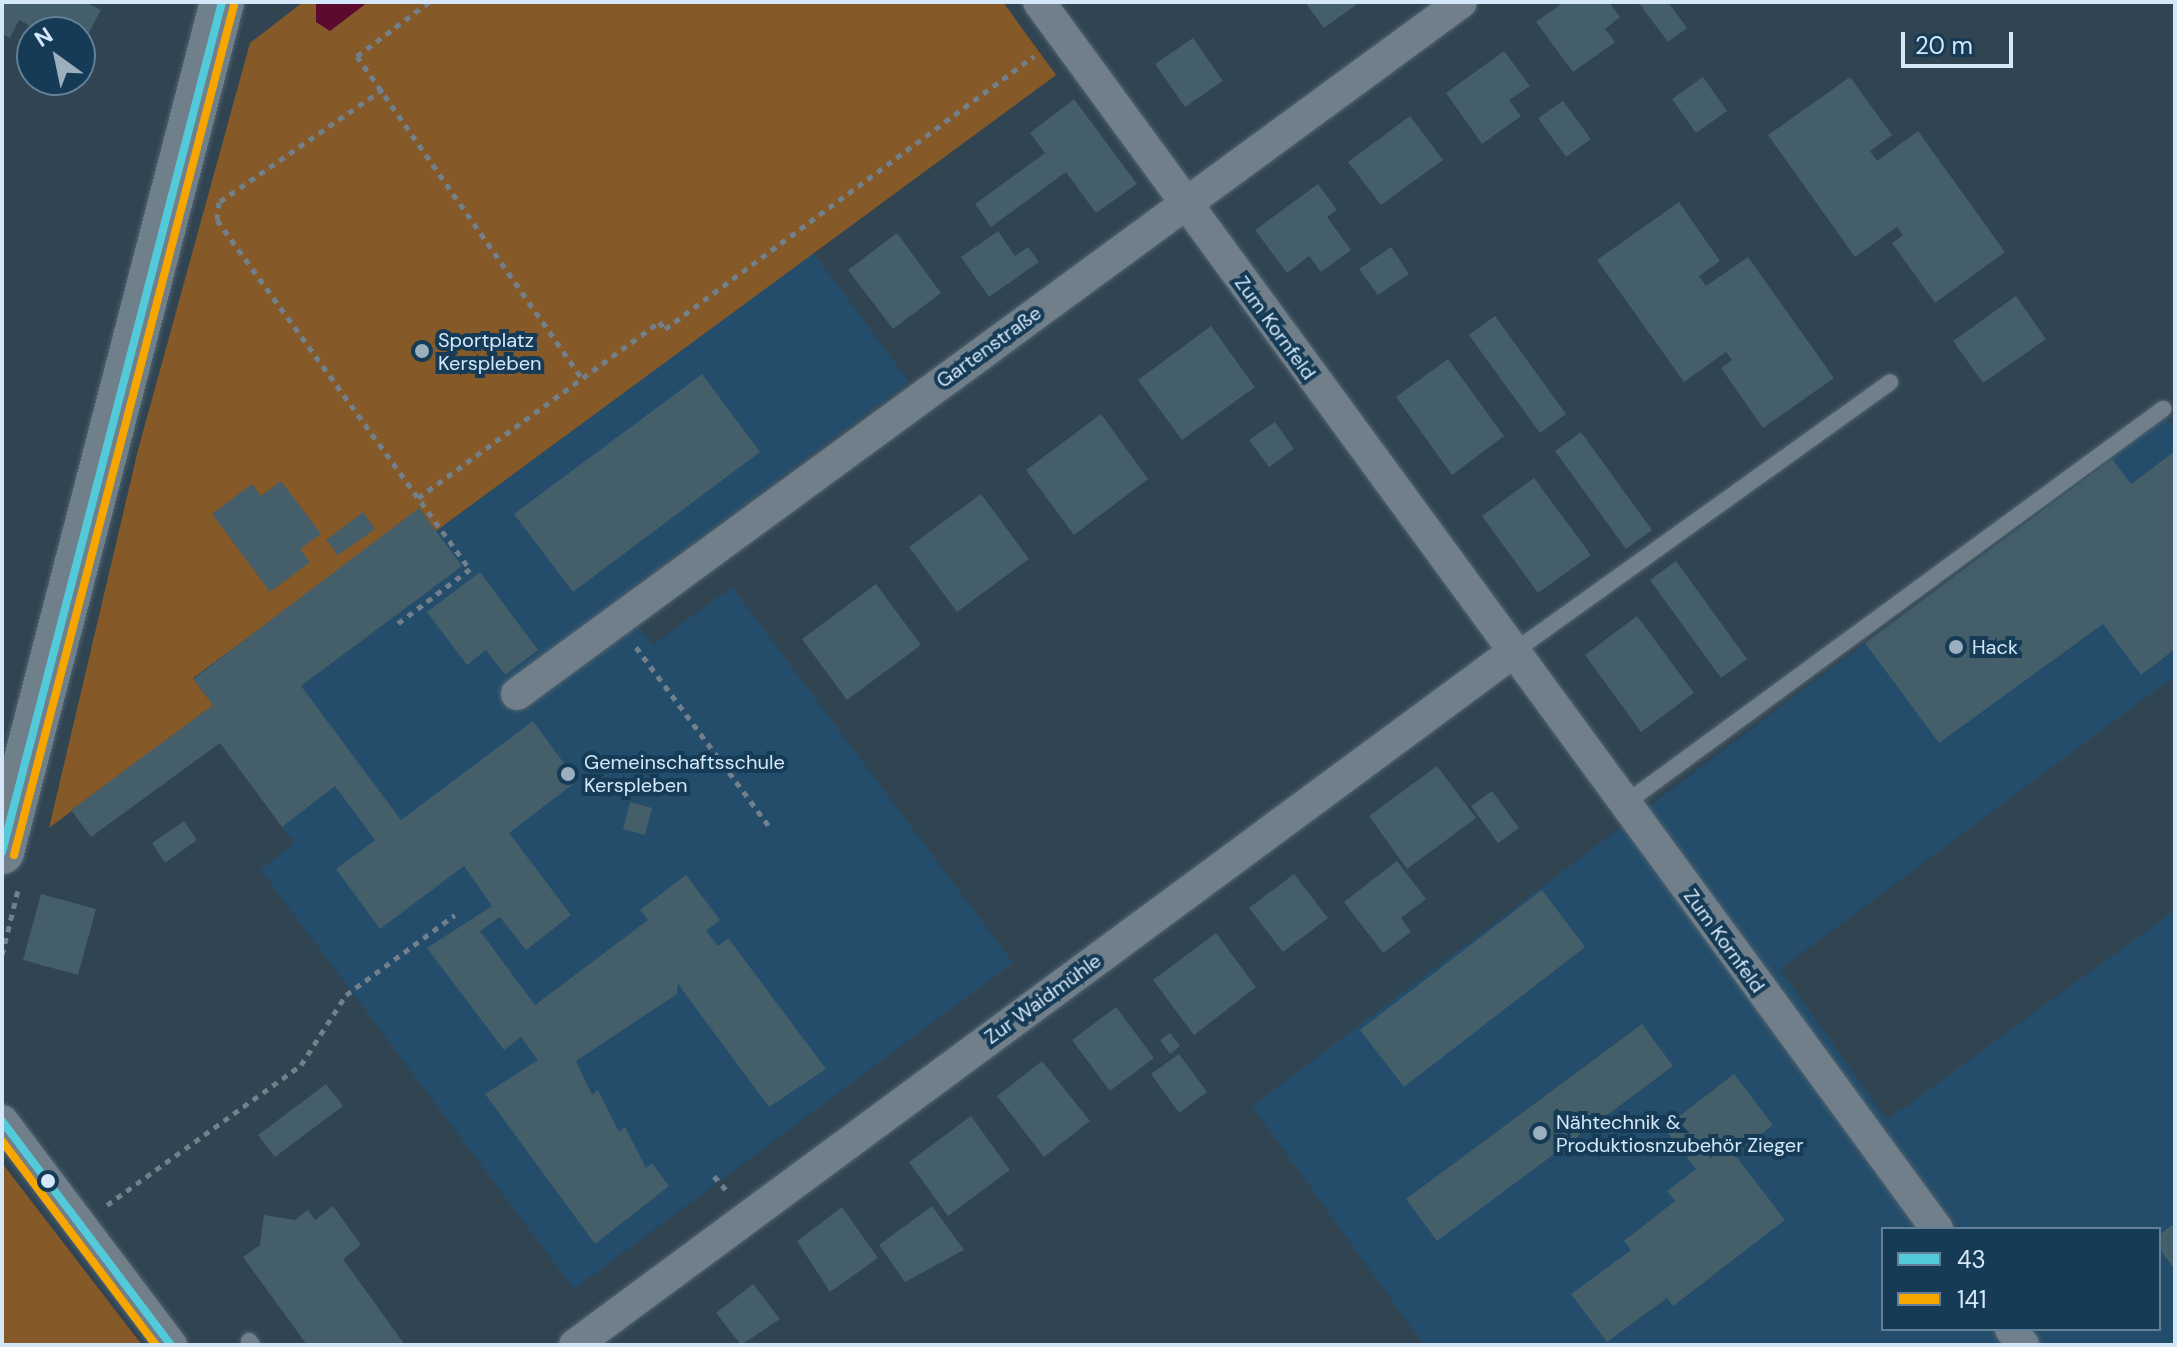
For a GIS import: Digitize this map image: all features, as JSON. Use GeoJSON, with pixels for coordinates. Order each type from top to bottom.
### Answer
{"type":"FeatureCollection","features":[{"type":"Feature","properties":{"kind":"main road"},"geometry":{"type":"LineString","coordinates":[[2,852],[222,2]]}},
{"type":"Feature","properties":{"kind":"street","name":"Zum Kornfeld"},"geometry":{"type":"LineString","coordinates":[[1039,2],[1623,805],[1936,1227]]}},
{"type":"Feature","properties":{"kind":"street","name":"Gartenstraße"},"geometry":{"type":"LineString","coordinates":[[517,694],[1461,2]]}},
{"type":"Feature","properties":{"kind":"street","name":"Zur Waidmühle"},"geometry":{"type":"LineString","coordinates":[[575,1345],[1512,653]]}},
{"type":"Feature","properties":{"kind":"street"},"geometry":{"type":"LineString","coordinates":[[2,1121],[171,1345]]}},
{"type":"Feature","properties":{"kind":"lane"},"geometry":{"type":"LineString","coordinates":[[1512,653],[1890,382]]}},
{"type":"Feature","properties":{"kind":"lane"},"geometry":{"type":"LineString","coordinates":[[1623,805],[2163,409]]}},
{"type":"Feature","properties":{"kind":"path"},"geometry":{"type":"LineString","coordinates":[[429,2],[357,56],[383,89],[581,377]]}},
{"type":"Feature","properties":{"kind":"path"},"geometry":{"type":"LineString","coordinates":[[418,498],[659,322],[665,329],[1063,35]]}},
{"type":"Feature","properties":{"kind":"path"},"geometry":{"type":"LineString","coordinates":[[383,89],[219,202],[217,220],[470,569],[396,625]]}},
{"type":"Feature","properties":{"kind":"path"},"geometry":{"type":"LineString","coordinates":[[616,621],[768,825]]}},
{"type":"Feature","properties":{"kind":"path"},"geometry":{"type":"LineString","coordinates":[[81,1225],[301,1065],[346,995],[455,915]]}},
{"type":"Feature","properties":{"kind":"shaded area","name":"Sportplatz Kerspleben"},"geometry":{"type":"Polygon","coordinates":[[[303,2],[1003,2],[1056,75],[436,531],[419,509],[193,678],[213,705],[49,828],[138,450],[250,43],[303,2]]]}},
{"type":"Feature","properties":{"kind":"shaded area"},"geometry":{"type":"Polygon","coordinates":[[[316,2],[368,2],[330,31],[316,22],[316,2]]]}},
{"type":"Feature","properties":{"kind":"shaded area","name":"Gemeinschaftsschule Kerspleben"},"geometry":{"type":"Polygon","coordinates":[[[813,252],[909,382],[618,599],[653,645],[732,587],[1013,963],[574,1289],[260,869],[295,843],[282,827],[295,816],[193,679],[419,508],[437,531],[813,252]]]}},
{"type":"Feature","properties":{"kind":"shaded area"},"geometry":{"type":"Polygon","coordinates":[[[2165,417],[2175,430],[2175,676],[1780,969],[1887,1120],[2175,910],[2175,1345],[1424,1345],[1252,1106],[2165,417]]]}},
{"type":"Feature","properties":{"kind":"shaded area"},"geometry":{"type":"Polygon","coordinates":[[[2,1163],[142,1345],[2,1345],[2,1163]]]}},
{"type":"Feature","properties":{"kind":"building"},"geometry":{"type":"Polygon","coordinates":[[[2,2],[85,2],[101,10],[96,19],[96,16],[16,16],[16,26],[10,38],[2,34],[2,2]]]}},
{"type":"Feature","properties":{"kind":"building"},"geometry":{"type":"Polygon","coordinates":[[[1305,2],[1360,2],[1324,28],[1305,2]]]}},
{"type":"Feature","properties":{"kind":"building"},"geometry":{"type":"Polygon","coordinates":[[[1564,2],[1609,2],[1620,17],[1605,29],[1615,42],[1573,72],[1536,22],[1564,2]]]}},
{"type":"Feature","properties":{"kind":"building"},"geometry":{"type":"Polygon","coordinates":[[[1638,2],[1668,2],[1687,28],[1668,42],[1638,2]]]}},
{"type":"Feature","properties":{"kind":"building"},"geometry":{"type":"Polygon","coordinates":[[[1193,38],[1223,81],[1185,107],[1155,64],[1193,38]]]}},
{"type":"Feature","properties":{"kind":"building"},"geometry":{"type":"Polygon","coordinates":[[[1504,51],[1530,86],[1509,100],[1521,116],[1482,144],[1446,93],[1504,51]]]}},
{"type":"Feature","properties":{"kind":"building"},"geometry":{"type":"Polygon","coordinates":[[[1703,77],[1727,111],[1696,133],[1672,99],[1703,77]]]}},
{"type":"Feature","properties":{"kind":"building"},"geometry":{"type":"Polygon","coordinates":[[[1850,77],[1892,135],[1870,151],[1877,161],[1918,131],[2005,252],[1935,303],[1892,243],[1903,235],[1897,227],[1855,257],[1768,135],[1850,77]]]}},
{"type":"Feature","properties":{"kind":"building"},"geometry":{"type":"Polygon","coordinates":[[[1074,99],[1137,184],[1096,213],[1066,172],[991,227],[975,204],[1045,153],[1030,133],[1074,99]]]}},
{"type":"Feature","properties":{"kind":"building"},"geometry":{"type":"Polygon","coordinates":[[[1563,101],[1591,139],[1566,157],[1538,118],[1563,101]]]}},
{"type":"Feature","properties":{"kind":"building"},"geometry":{"type":"Polygon","coordinates":[[[1410,116],[1443,160],[1381,205],[1348,162],[1410,116]]]}},
{"type":"Feature","properties":{"kind":"building"},"geometry":{"type":"Polygon","coordinates":[[[1318,184],[1337,210],[1327,217],[1351,250],[1321,272],[1309,256],[1287,273],[1255,230],[1318,184]]]}},
{"type":"Feature","properties":{"kind":"building"},"geometry":{"type":"Polygon","coordinates":[[[1679,202],[1720,261],[1699,276],[1706,286],[1748,257],[1834,378],[1763,428],[1721,368],[1732,360],[1726,352],[1684,382],[1597,260],[1679,202]]]}},
{"type":"Feature","properties":{"kind":"building"},"geometry":{"type":"Polygon","coordinates":[[[998,231],[1015,256],[1028,247],[1039,262],[989,297],[961,257],[998,231]]]}},
{"type":"Feature","properties":{"kind":"building"},"geometry":{"type":"Polygon","coordinates":[[[897,233],[941,293],[893,329],[848,270],[897,233]]]}},
{"type":"Feature","properties":{"kind":"building"},"geometry":{"type":"Polygon","coordinates":[[[1391,247],[1409,274],[1378,295],[1359,269],[1391,247]]]}},
{"type":"Feature","properties":{"kind":"building"},"geometry":{"type":"Polygon","coordinates":[[[2016,296],[2046,339],[1983,383],[1953,341],[2016,296]]]}},
{"type":"Feature","properties":{"kind":"building"},"geometry":{"type":"Polygon","coordinates":[[[1495,316],[1566,414],[1540,433],[1469,335],[1495,316]]]}},
{"type":"Feature","properties":{"kind":"building"},"geometry":{"type":"Polygon","coordinates":[[[1211,326],[1255,387],[1182,440],[1138,380],[1211,326]]]}},
{"type":"Feature","properties":{"kind":"building"},"geometry":{"type":"Polygon","coordinates":[[[1448,359],[1504,436],[1452,475],[1396,397],[1448,359]]]}},
{"type":"Feature","properties":{"kind":"building"},"geometry":{"type":"Polygon","coordinates":[[[702,374],[760,452],[573,592],[514,514],[702,374]]]}},
{"type":"Feature","properties":{"kind":"building"},"geometry":{"type":"Polygon","coordinates":[[[1101,414],[1148,479],[1074,535],[1026,470],[1101,414]]]}},
{"type":"Feature","properties":{"kind":"building"},"geometry":{"type":"Polygon","coordinates":[[[1275,422],[1294,449],[1269,467],[1249,440],[1275,422]]]}},
{"type":"Feature","properties":{"kind":"building"},"geometry":{"type":"Polygon","coordinates":[[[1581,432],[1652,530],[1626,549],[1555,451],[1581,432]]]}},
{"type":"Feature","properties":{"kind":"building"},"geometry":{"type":"Polygon","coordinates":[[[2175,451],[2175,649],[2141,675],[2103,624],[1939,743],[1865,643],[2112,459],[2131,484],[2175,451]]]}},
{"type":"Feature","properties":{"kind":"building"},"geometry":{"type":"Polygon","coordinates":[[[1534,478],[1591,555],[1538,593],[1482,516],[1534,478]]]}},
{"type":"Feature","properties":{"kind":"building"},"geometry":{"type":"Polygon","coordinates":[[[281,481],[321,534],[300,549],[310,562],[270,592],[212,514],[252,484],[261,496],[281,481]]]}},
{"type":"Feature","properties":{"kind":"building"},"geometry":{"type":"Polygon","coordinates":[[[981,494],[1029,559],[957,612],[909,547],[981,494]]]}},
{"type":"Feature","properties":{"kind":"building"},"geometry":{"type":"Polygon","coordinates":[[[419,508],[462,566],[301,686],[401,820],[533,721],[577,781],[509,833],[571,915],[526,950],[500,917],[480,931],[535,1005],[648,920],[640,910],[686,875],[720,920],[706,931],[718,946],[728,938],[826,1069],[769,1107],[678,984],[677,994],[576,1061],[592,1095],[598,1090],[619,1132],[625,1127],[646,1168],[652,1163],[669,1186],[595,1244],[485,1094],[538,1060],[521,1037],[504,1050],[427,948],[492,906],[464,866],[380,929],[336,869],[375,840],[335,786],[282,827],[220,743],[91,837],[71,810],[213,705],[193,679],[419,508]]]}},
{"type":"Feature","properties":{"kind":"building"},"geometry":{"type":"Polygon","coordinates":[[[363,512],[375,529],[338,555],[326,540],[363,512]]]}},
{"type":"Feature","properties":{"kind":"building"},"geometry":{"type":"Polygon","coordinates":[[[1676,561],[1747,659],[1721,678],[1650,580],[1676,561]]]}},
{"type":"Feature","properties":{"kind":"building"},"geometry":{"type":"Polygon","coordinates":[[[480,572],[538,650],[505,675],[486,650],[467,665],[427,612],[480,572]]]}},
{"type":"Feature","properties":{"kind":"building"},"geometry":{"type":"Polygon","coordinates":[[[876,584],[921,645],[847,700],[802,639],[876,584]]]}},
{"type":"Feature","properties":{"kind":"building"},"geometry":{"type":"Polygon","coordinates":[[[1637,616],[1694,693],[1641,732],[1585,655],[1637,616]]]}},
{"type":"Feature","properties":{"kind":"building"},"geometry":{"type":"Polygon","coordinates":[[[1437,766],[1476,818],[1407,869],[1369,816],[1437,766]]]}},
{"type":"Feature","properties":{"kind":"building"},"geometry":{"type":"Polygon","coordinates":[[[1492,791],[1519,828],[1498,843],[1471,806],[1492,791]]]}},
{"type":"Feature","properties":{"kind":"building"},"geometry":{"type":"Polygon","coordinates":[[[630,802],[652,808],[645,835],[623,829],[630,802]]]}},
{"type":"Feature","properties":{"kind":"building"},"geometry":{"type":"Polygon","coordinates":[[[184,821],[197,840],[165,863],[152,843],[184,821]]]}},
{"type":"Feature","properties":{"kind":"building"},"geometry":{"type":"Polygon","coordinates":[[[1397,861],[1426,899],[1401,918],[1411,932],[1383,953],[1344,902],[1397,861]]]}},
{"type":"Feature","properties":{"kind":"building"},"geometry":{"type":"Polygon","coordinates":[[[1294,874],[1328,918],[1283,952],[1249,908],[1294,874]]]}},
{"type":"Feature","properties":{"kind":"building"},"geometry":{"type":"Polygon","coordinates":[[[1542,890],[1585,947],[1404,1087],[1360,1030],[1542,890]]]}},
{"type":"Feature","properties":{"kind":"building"},"geometry":{"type":"Polygon","coordinates":[[[41,894],[96,909],[78,975],[23,960],[41,894]]]}},
{"type":"Feature","properties":{"kind":"building"},"geometry":{"type":"Polygon","coordinates":[[[1216,933],[1256,987],[1194,1035],[1153,980],[1216,933]]]}},
{"type":"Feature","properties":{"kind":"building"},"geometry":{"type":"Polygon","coordinates":[[[1116,1007],[1154,1058],[1110,1091],[1072,1040],[1116,1007]]]}},
{"type":"Feature","properties":{"kind":"building","name":"Nähtechnik & Produktiosnzubehör Zieger"},"geometry":{"type":"Polygon","coordinates":[[[1642,1024],[1673,1066],[1437,1241],[1406,1199],[1642,1024]]]}},
{"type":"Feature","properties":{"kind":"building"},"geometry":{"type":"Polygon","coordinates":[[[1170,1033],[1180,1046],[1170,1054],[1160,1040],[1170,1033]]]}},
{"type":"Feature","properties":{"kind":"building"},"geometry":{"type":"Polygon","coordinates":[[[1179,1054],[1207,1092],[1179,1113],[1151,1074],[1179,1054]]]}},
{"type":"Feature","properties":{"kind":"building"},"geometry":{"type":"Polygon","coordinates":[[[1042,1061],[1090,1121],[1044,1157],[997,1096],[1042,1061]]]}},
{"type":"Feature","properties":{"kind":"building"},"geometry":{"type":"Polygon","coordinates":[[[1734,1074],[1773,1125],[1735,1155],[1785,1220],[1673,1306],[1667,1298],[1607,1342],[1571,1294],[1631,1250],[1624,1241],[1675,1201],[1667,1191],[1696,1169],[1664,1128],[1734,1074]]]}},
{"type":"Feature","properties":{"kind":"building"},"geometry":{"type":"Polygon","coordinates":[[[326,1084],[343,1106],[275,1157],[258,1135],[326,1084]]]}},
{"type":"Feature","properties":{"kind":"building"},"geometry":{"type":"Polygon","coordinates":[[[971,1116],[1010,1170],[948,1216],[909,1162],[971,1116]]]}},
{"type":"Feature","properties":{"kind":"building"},"geometry":{"type":"Polygon","coordinates":[[[333,1206],[361,1245],[343,1259],[405,1345],[307,1345],[243,1257],[260,1245],[264,1215],[295,1220],[308,1210],[315,1220],[333,1206]]]}},
{"type":"Feature","properties":{"kind":"building"},"geometry":{"type":"Polygon","coordinates":[[[932,1206],[964,1250],[905,1282],[879,1245],[932,1206]]]}},
{"type":"Feature","properties":{"kind":"building"},"geometry":{"type":"Polygon","coordinates":[[[842,1207],[878,1258],[830,1292],[797,1241],[842,1207]]]}},
{"type":"Feature","properties":{"kind":"building"},"geometry":{"type":"Polygon","coordinates":[[[2175,1223],[2175,1270],[2161,1251],[2161,1234],[2175,1223]]]}},
{"type":"Feature","properties":{"kind":"building"},"geometry":{"type":"Polygon","coordinates":[[[753,1284],[780,1319],[741,1345],[716,1313],[753,1284]]]}},
{"type":"Feature","properties":{"kind":"transit line","name":"43"},"geometry":{"type":"LineString","coordinates":[[2,852],[222,2]]}},
{"type":"Feature","properties":{"kind":"transit line","name":"141"},"geometry":{"type":"LineString","coordinates":[[14,855],[234,5]]}},
{"type":"Feature","properties":{"kind":"transit line","name":"43"},"geometry":{"type":"LineString","coordinates":[[2,1121],[171,1345]]}},
{"type":"Feature","properties":{"kind":"transit line","name":"141"},"geometry":{"type":"LineString","coordinates":[[2,1141],[156,1345]]}},
{"type":"Feature","properties":{"kind":"place","name":"Sportplatz Kerspleben"},"geometry":{"type":"Point","coordinates":[422,351]}},
{"type":"Feature","properties":{"kind":"place","name":"Hack"},"geometry":{"type":"Point","coordinates":[1956,647]}},
{"type":"Feature","properties":{"kind":"place","name":"Gemeinschaftsschule Kerspleben"},"geometry":{"type":"Point","coordinates":[568,774]}},
{"type":"Feature","properties":{"kind":"place","name":"Nähtechnik & Produktiosnzubehör Zieger"},"geometry":{"type":"Point","coordinates":[1540,1133]}}]}
